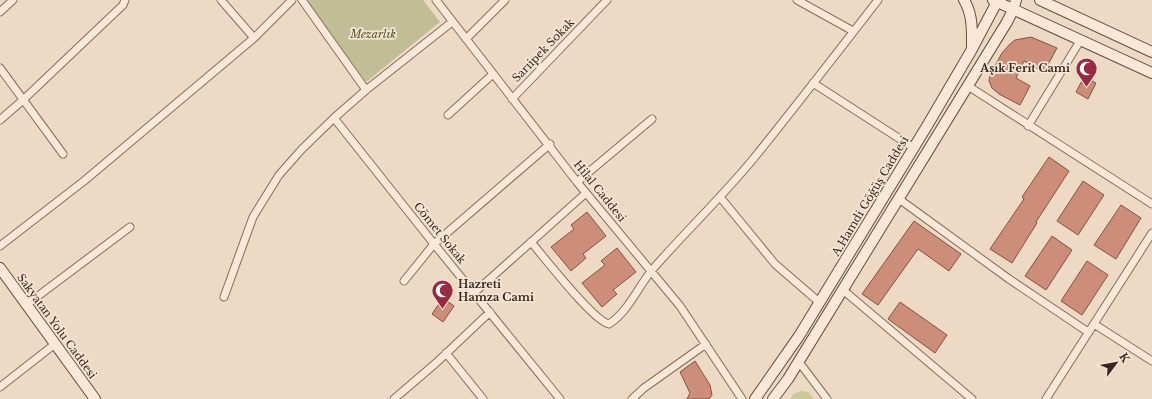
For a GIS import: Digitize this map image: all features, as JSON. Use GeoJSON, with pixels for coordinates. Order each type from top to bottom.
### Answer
{"type":"FeatureCollection","features":[{"type":"Feature","properties":{"kind":"street"},"geometry":{"type":"LineString","coordinates":[[0,12],[13,0]]}},
{"type":"Feature","properties":{"kind":"street"},"geometry":{"type":"LineString","coordinates":[[0,120],[123,5],[125,0]]}},
{"type":"Feature","properties":{"kind":"street"},"geometry":{"type":"LineString","coordinates":[[221,0],[254,38]]}},
{"type":"Feature","properties":{"kind":"street"},"geometry":{"type":"LineString","coordinates":[[0,246],[84,181],[254,38],[292,0]]}},
{"type":"Feature","properties":{"kind":"street"},"geometry":{"type":"LineString","coordinates":[[302,0],[366,90]]}},
{"type":"Feature","properties":{"kind":"street","name":"Hilal Caddesi"},"geometry":{"type":"LineString","coordinates":[[436,0],[512,99],[550,144],[577,182],[680,306],[742,399]]}},
{"type":"Feature","properties":{"kind":"street"},"geometry":{"type":"LineString","coordinates":[[466,39],[505,0]]}},
{"type":"Feature","properties":{"kind":"street","name":"Sarıipek Sokak"},"geometry":{"type":"LineString","coordinates":[[512,99],[607,0]]}},
{"type":"Feature","properties":{"kind":"street"},"geometry":{"type":"LineString","coordinates":[[797,0],[853,31]]}},
{"type":"Feature","properties":{"kind":"street"},"geometry":{"type":"LineString","coordinates":[[531,242],[592,314],[609,324],[621,314],[652,271],[754,158],[878,0]]}},
{"type":"Feature","properties":{"kind":"street"},"geometry":{"type":"LineString","coordinates":[[964,0],[969,8],[972,28],[971,51]]}},
{"type":"Feature","properties":{"kind":"street"},"geometry":{"type":"LineString","coordinates":[[1040,0],[1152,52]]}},
{"type":"Feature","properties":{"kind":"street"},"geometry":{"type":"LineString","coordinates":[[1053,0],[1069,14]]}},
{"type":"Feature","properties":{"kind":"street"},"geometry":{"type":"LineString","coordinates":[[996,1],[1014,5],[1080,41],[1152,73]]}},
{"type":"Feature","properties":{"kind":"street","name":"A.Hamdi Göğüş Caddesi"},"geometry":{"type":"LineString","coordinates":[[755,399],[799,336],[914,148],[971,51],[996,1]]}},
{"type":"Feature","properties":{"kind":"street"},"geometry":{"type":"LineString","coordinates":[[773,399],[798,362],[899,199],[968,86],[1014,5]]}},
{"type":"Feature","properties":{"kind":"street"},"geometry":{"type":"LineString","coordinates":[[224,297],[253,217],[279,175],[302,149],[334,118],[366,90],[452,22]]}},
{"type":"Feature","properties":{"kind":"street"},"geometry":{"type":"LineString","coordinates":[[1028,126],[1080,41]]}},
{"type":"Feature","properties":{"kind":"street"},"geometry":{"type":"LineString","coordinates":[[0,68],[63,154]]}},
{"type":"Feature","properties":{"kind":"street"},"geometry":{"type":"LineString","coordinates":[[448,114],[493,74]]}},
{"type":"Feature","properties":{"kind":"street"},"geometry":{"type":"LineString","coordinates":[[813,83],[914,148]]}},
{"type":"Feature","properties":{"kind":"street"},"geometry":{"type":"LineString","coordinates":[[968,86],[1028,126],[1152,204]]}},
{"type":"Feature","properties":{"kind":"street","name":"Cömet Sokak"},"geometry":{"type":"LineString","coordinates":[[334,118],[560,399]]}},
{"type":"Feature","properties":{"kind":"street"},"geometry":{"type":"LineString","coordinates":[[577,182],[652,118]]}},
{"type":"Feature","properties":{"kind":"street"},"geometry":{"type":"LineString","coordinates":[[404,281],[434,244],[550,144]]}},
{"type":"Feature","properties":{"kind":"street"},"geometry":{"type":"LineString","coordinates":[[474,293],[586,193]]}},
{"type":"Feature","properties":{"kind":"street"},"geometry":{"type":"LineString","coordinates":[[720,197],[775,264],[819,302]]}},
{"type":"Feature","properties":{"kind":"street"},"geometry":{"type":"LineString","coordinates":[[899,199],[1009,279],[1088,332]]}},
{"type":"Feature","properties":{"kind":"street"},"geometry":{"type":"LineString","coordinates":[[26,305],[130,227]]}},
{"type":"Feature","properties":{"kind":"street"},"geometry":{"type":"LineString","coordinates":[[1046,399],[1152,233]]}},
{"type":"Feature","properties":{"kind":"street","name":"Sakyatan Yolu Caddesi"},"geometry":{"type":"LineString","coordinates":[[0,268],[95,399]]}},
{"type":"Feature","properties":{"kind":"street"},"geometry":{"type":"LineString","coordinates":[[843,290],[972,399]]}},
{"type":"Feature","properties":{"kind":"street"},"geometry":{"type":"LineString","coordinates":[[394,399],[490,312]]}},
{"type":"Feature","properties":{"kind":"street"},"geometry":{"type":"LineString","coordinates":[[1094,324],[1152,361]]}},
{"type":"Feature","properties":{"kind":"street"},"geometry":{"type":"LineString","coordinates":[[0,387],[55,344]]}},
{"type":"Feature","properties":{"kind":"street"},"geometry":{"type":"LineString","coordinates":[[632,399],[644,388],[706,344]]}},
{"type":"Feature","properties":{"kind":"street"},"geometry":{"type":"LineString","coordinates":[[446,353],[483,399]]}},
{"type":"Feature","properties":{"kind":"street"},"geometry":{"type":"LineString","coordinates":[[798,362],[827,399]]}},
{"type":"Feature","properties":{"kind":"shaded area"},"geometry":{"type":"Polygon","coordinates":[[[800,391],[808,392],[814,399],[791,399],[792,395],[800,391]]]}},
{"type":"Feature","properties":{"kind":"green space","name":"Mezarlık"},"geometry":{"type":"Polygon","coordinates":[[[423,0],[440,22],[366,82],[308,1],[423,0]]]}},
{"type":"Feature","properties":{"kind":"building"},"geometry":{"type":"Polygon","coordinates":[[[1031,37],[1057,48],[1044,72],[1024,61],[1016,78],[1030,86],[1020,105],[999,94],[992,88],[989,81],[990,75],[1002,53],[1010,44],[1015,40],[1031,37]]]}},
{"type":"Feature","properties":{"kind":"building","name":"Aşık Ferit Cami"},"geometry":{"type":"Polygon","coordinates":[[[1084,77],[1096,83],[1088,99],[1076,92],[1084,77]]]}},
{"type":"Feature","properties":{"kind":"building"},"geometry":{"type":"Polygon","coordinates":[[[1049,157],[1069,171],[1012,263],[990,249],[1024,199],[1022,197],[1049,157]]]}},
{"type":"Feature","properties":{"kind":"building"},"geometry":{"type":"Polygon","coordinates":[[[1083,181],[1104,195],[1078,235],[1057,221],[1083,181]]]}},
{"type":"Feature","properties":{"kind":"building"},"geometry":{"type":"Polygon","coordinates":[[[1121,205],[1141,218],[1116,259],[1094,245],[1121,205]]]}},
{"type":"Feature","properties":{"kind":"building"},"geometry":{"type":"Polygon","coordinates":[[[587,212],[606,236],[583,254],[586,258],[571,271],[551,247],[574,229],[571,225],[587,212]]]}},
{"type":"Feature","properties":{"kind":"building"},"geometry":{"type":"Polygon","coordinates":[[[914,221],[961,254],[949,271],[918,249],[878,305],[862,294],[914,221]]]}},
{"type":"Feature","properties":{"kind":"building"},"geometry":{"type":"Polygon","coordinates":[[[1052,236],[1072,250],[1046,290],[1025,276],[1052,236]]]}},
{"type":"Feature","properties":{"kind":"building"},"geometry":{"type":"Polygon","coordinates":[[[617,248],[636,272],[613,290],[617,294],[602,307],[582,283],[605,265],[601,261],[617,248]]]}},
{"type":"Feature","properties":{"kind":"building"},"geometry":{"type":"Polygon","coordinates":[[[1087,261],[1108,275],[1082,315],[1061,301],[1087,261]]]}},
{"type":"Feature","properties":{"kind":"building","name":"Hazreti Hamza Cami"},"geometry":{"type":"Polygon","coordinates":[[[443,298],[454,306],[443,322],[432,314],[443,298]]]}},
{"type":"Feature","properties":{"kind":"building"},"geometry":{"type":"Polygon","coordinates":[[[900,302],[947,335],[935,353],[888,319],[900,302]]]}},
{"type":"Feature","properties":{"kind":"building"},"geometry":{"type":"Polygon","coordinates":[[[695,361],[710,385],[712,395],[709,399],[687,399],[690,393],[680,372],[695,361]]]}},
{"type":"Feature","properties":{"kind":"place","name":"Aşık Ferit Cami"},"geometry":{"type":"Point","coordinates":[1086,88]}},
{"type":"Feature","properties":{"kind":"place","name":"Hazreti Hamza Cami"},"geometry":{"type":"Point","coordinates":[443,310]}}]}
